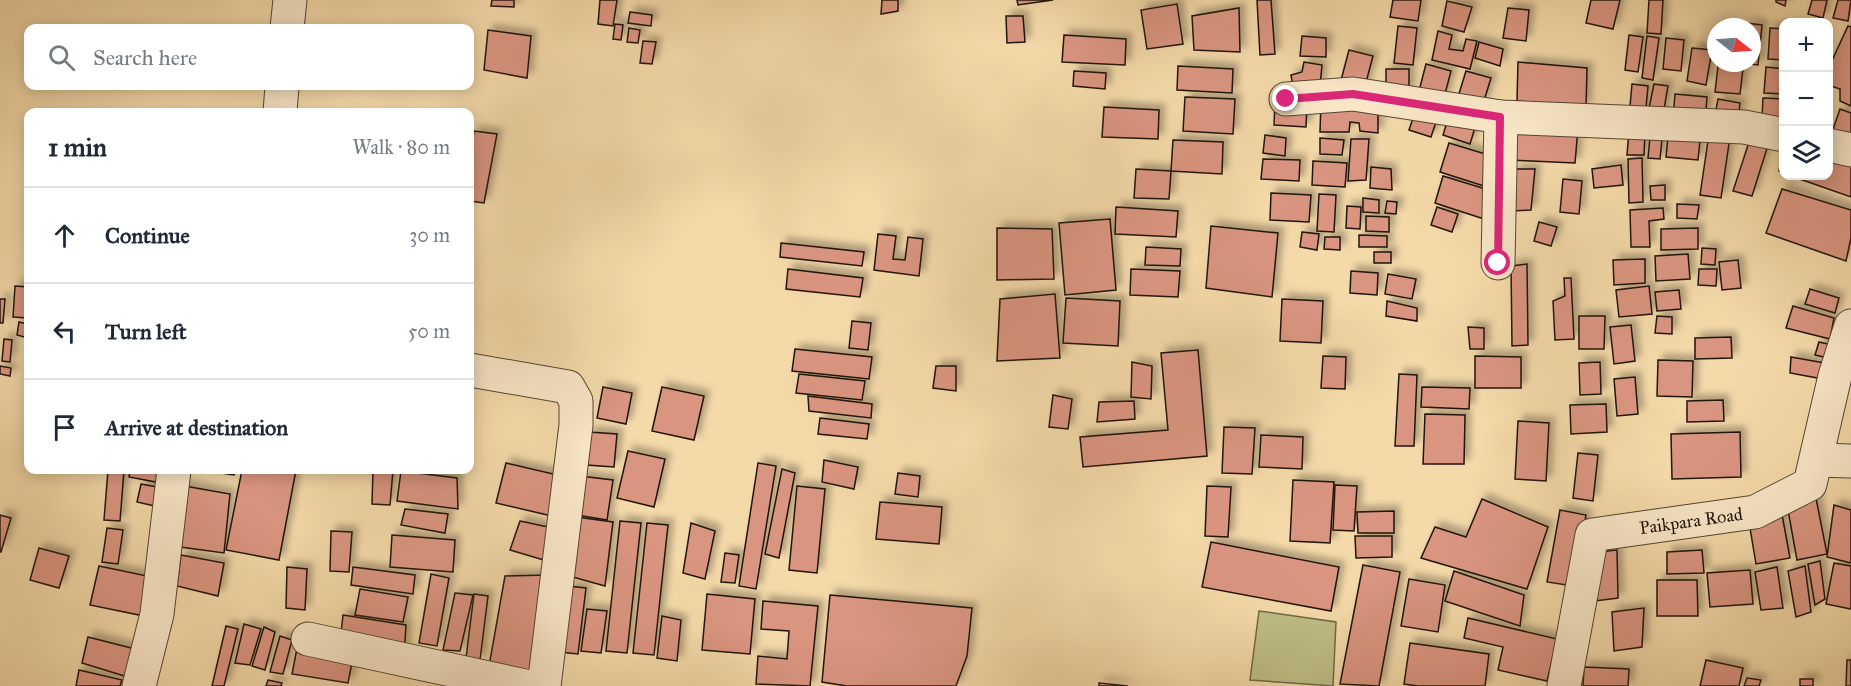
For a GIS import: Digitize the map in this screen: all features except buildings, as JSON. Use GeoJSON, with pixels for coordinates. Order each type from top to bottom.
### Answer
{"type":"FeatureCollection","features":[{"type":"Feature","properties":{"kind":"street"},"geometry":{"type":"LineString","coordinates":[[287,24],[290,0]]}},
{"type":"Feature","properties":{"kind":"street"},"geometry":{"type":"LineString","coordinates":[[280,108],[282,90]]}},
{"type":"Feature","properties":{"kind":"street"},"geometry":{"type":"LineString","coordinates":[[1286,99],[1353,94],[1500,117],[1744,127],[1779,134]]}},
{"type":"Feature","properties":{"kind":"street"},"geometry":{"type":"LineString","coordinates":[[1498,263],[1500,117]]}},
{"type":"Feature","properties":{"kind":"street"},"geometry":{"type":"LineString","coordinates":[[1833,146],[1851,150]]}},
{"type":"Feature","properties":{"kind":"street","name":"Paikpara Road"},"geometry":{"type":"LineString","coordinates":[[1564,686],[1592,535],[1755,512],[1810,484],[1835,376],[1851,326]]}},
{"type":"Feature","properties":{"kind":"street"},"geometry":{"type":"LineString","coordinates":[[474,371],[568,387],[576,401],[576,425],[544,686]]}},
{"type":"Feature","properties":{"kind":"street"},"geometry":{"type":"LineString","coordinates":[[1816,460],[1851,461]]}},
{"type":"Feature","properties":{"kind":"street"},"geometry":{"type":"LineString","coordinates":[[139,686],[157,614],[174,474]]}},
{"type":"Feature","properties":{"kind":"street"},"geometry":{"type":"LineString","coordinates":[[308,639],[524,686]]}},
{"type":"Feature","properties":{"kind":"green space"},"geometry":{"type":"Polygon","coordinates":[[[1259,611],[1336,622],[1333,686],[1250,680],[1259,611]]]}},
{"type":"Feature","properties":{"kind":"route"},"geometry":{"type":"LineString","coordinates":[[1286,99],[1353,94],[1500,117],[1498,263]]}}]}
